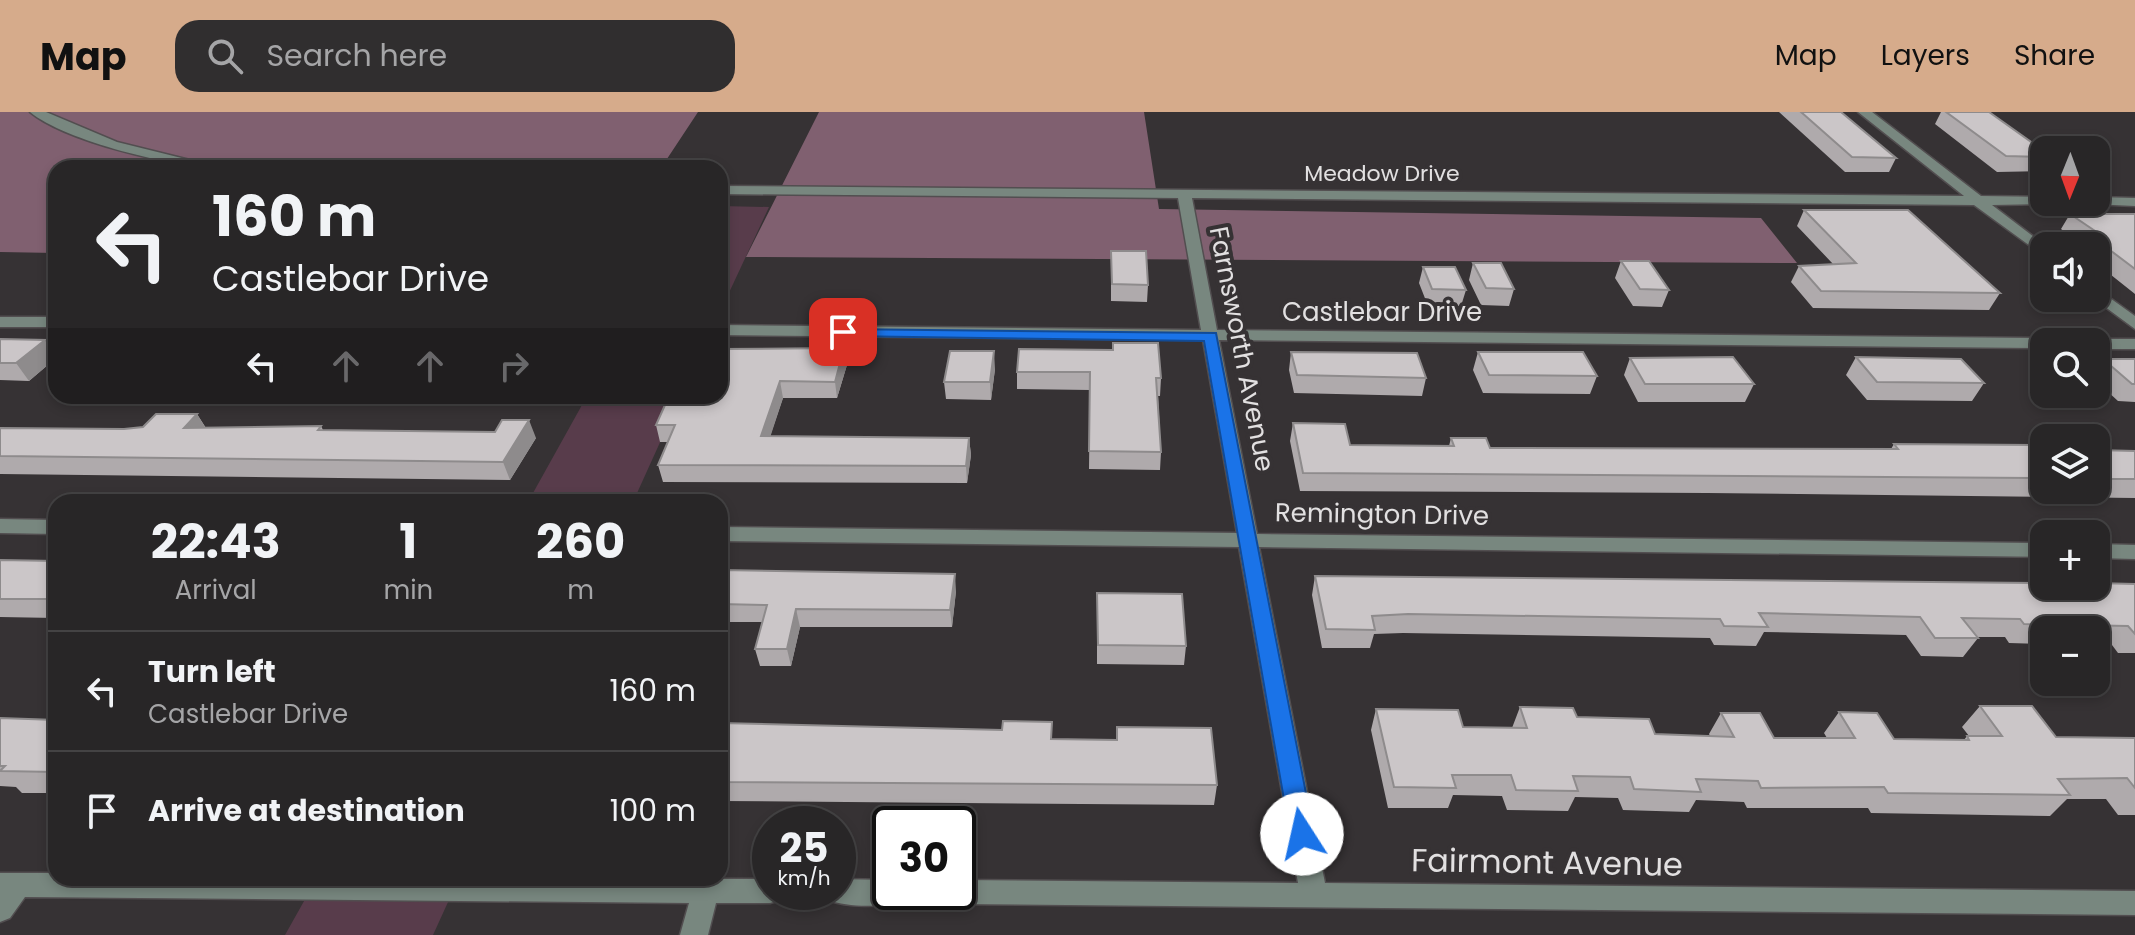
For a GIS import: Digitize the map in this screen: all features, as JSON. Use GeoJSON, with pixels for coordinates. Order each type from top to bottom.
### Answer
{"type":"FeatureCollection","features":[{"type":"Feature","properties":{"kind":"street"},"geometry":{"type":"LineString","coordinates":[[36,112],[113,145],[180,160]]}},
{"type":"Feature","properties":{"kind":"street"},"geometry":{"type":"LineString","coordinates":[[1864,112],[2030,241]]}},
{"type":"Feature","properties":{"kind":"street","name":"Meadow Drive"},"geometry":{"type":"LineString","coordinates":[[728,190],[2030,201]]}},
{"type":"Feature","properties":{"kind":"street","name":"Farnsworth Avenue"},"geometry":{"type":"LineString","coordinates":[[1184,194],[1313,893]]}},
{"type":"Feature","properties":{"kind":"street"},"geometry":{"type":"LineString","coordinates":[[2110,201],[2135,202]]}},
{"type":"Feature","properties":{"kind":"street"},"geometry":{"type":"LineString","coordinates":[[2110,304],[2135,324]]}},
{"type":"Feature","properties":{"kind":"street"},"geometry":{"type":"LineString","coordinates":[[0,322],[48,322]]}},
{"type":"Feature","properties":{"kind":"street","name":"Castlebar Drive"},"geometry":{"type":"LineString","coordinates":[[728,330],[2030,343]]}},
{"type":"Feature","properties":{"kind":"street"},"geometry":{"type":"LineString","coordinates":[[2110,344],[2135,344]]}},
{"type":"Feature","properties":{"kind":"street"},"geometry":{"type":"LineString","coordinates":[[0,526],[48,527]]}},
{"type":"Feature","properties":{"kind":"street","name":"Remington Drive"},"geometry":{"type":"LineString","coordinates":[[728,534],[2030,550]]}},
{"type":"Feature","properties":{"kind":"street"},"geometry":{"type":"LineString","coordinates":[[2110,551],[2135,552]]}},
{"type":"Feature","properties":{"kind":"street"},"geometry":{"type":"LineString","coordinates":[[0,909],[9,885],[48,885]]}},
{"type":"Feature","properties":{"kind":"street"},"geometry":{"type":"LineString","coordinates":[[125,886],[752,891]]}},
{"type":"Feature","properties":{"kind":"street"},"geometry":{"type":"LineString","coordinates":[[694,935],[706,891]]}},
{"type":"Feature","properties":{"kind":"street","name":"Fairmont Avenue"},"geometry":{"type":"LineString","coordinates":[[976,892],[2135,903]]}},
{"type":"Feature","properties":{"kind":"shaded area"},"geometry":{"type":"Polygon","coordinates":[[[0,112],[698,112],[666,160],[48,160],[48,253],[0,252],[0,112]]]}},
{"type":"Feature","properties":{"kind":"shaded area"},"geometry":{"type":"Polygon","coordinates":[[[819,112],[1144,112],[1159,209],[1761,218],[1797,263],[746,257],[819,112]]]}},
{"type":"Feature","properties":{"kind":"shaded area"},"geometry":{"type":"Polygon","coordinates":[[[728,206],[769,207],[728,295],[728,206]]]}},
{"type":"Feature","properties":{"kind":"shaded area"},"geometry":{"type":"Polygon","coordinates":[[[583,404],[677,404],[637,494],[532,494],[583,404]]]}},
{"type":"Feature","properties":{"kind":"shaded area"},"geometry":{"type":"Polygon","coordinates":[[[313,886],[455,886],[433,935],[285,935],[313,886]]]}},
{"type":"Feature","properties":{"kind":"building"},"geometry":{"type":"Polygon","coordinates":[[[1801,112],[1841,112],[1896,158],[1852,157],[1801,112]]]}},
{"type":"Feature","properties":{"kind":"building"},"geometry":{"type":"Polygon","coordinates":[[[1946,112],[1989,112],[2030,141],[2030,157],[2006,156],[1946,112]]]}},
{"type":"Feature","properties":{"kind":"building"},"geometry":{"type":"Polygon","coordinates":[[[1804,210],[1908,210],[2000,293],[1821,291],[1799,266],[1856,263],[1804,210]]]}},
{"type":"Feature","properties":{"kind":"building"},"geometry":{"type":"Polygon","coordinates":[[[2135,214],[2135,269],[2110,250],[2110,232],[2097,232],[2073,216],[2135,214]]]}},
{"type":"Feature","properties":{"kind":"building"},"geometry":{"type":"Polygon","coordinates":[[[1111,251],[1146,251],[1148,285],[1112,284],[1111,251]]]}},
{"type":"Feature","properties":{"kind":"building"},"geometry":{"type":"Polygon","coordinates":[[[1621,261],[1649,261],[1669,290],[1640,289],[1621,261]]]}},
{"type":"Feature","properties":{"kind":"building"},"geometry":{"type":"Polygon","coordinates":[[[1473,263],[1501,263],[1514,289],[1486,288],[1473,263]]]}},
{"type":"Feature","properties":{"kind":"building"},"geometry":{"type":"Polygon","coordinates":[[[1423,267],[1455,267],[1466,290],[1432,289],[1423,267]]]}},
{"type":"Feature","properties":{"kind":"building"},"geometry":{"type":"Polygon","coordinates":[[[0,339],[45,340],[16,363],[0,363],[0,339]]]}},
{"type":"Feature","properties":{"kind":"building"},"geometry":{"type":"Polygon","coordinates":[[[1113,343],[1158,343],[1161,378],[1156,378],[1161,452],[1089,451],[1090,372],[1017,372],[1019,349],[1113,350],[1113,343]]]}},
{"type":"Feature","properties":{"kind":"building"},"geometry":{"type":"Polygon","coordinates":[[[844,348],[835,382],[780,381],[761,436],[969,438],[966,466],[658,465],[675,425],[656,425],[665,404],[728,404],[728,349],[844,348]]]}},
{"type":"Feature","properties":{"kind":"building"},"geometry":{"type":"Polygon","coordinates":[[[950,351],[994,351],[990,382],[944,382],[950,351]]]}},
{"type":"Feature","properties":{"kind":"building"},"geometry":{"type":"Polygon","coordinates":[[[1291,352],[1417,353],[1426,378],[1297,375],[1291,352]]]}},
{"type":"Feature","properties":{"kind":"building"},"geometry":{"type":"Polygon","coordinates":[[[1478,352],[1583,352],[1597,376],[1489,375],[1478,352]]]}},
{"type":"Feature","properties":{"kind":"building"},"geometry":{"type":"Polygon","coordinates":[[[1733,357],[1754,384],[1645,384],[1630,358],[1733,357]]]}},
{"type":"Feature","properties":{"kind":"building"},"geometry":{"type":"Polygon","coordinates":[[[1856,357],[1961,359],[1984,383],[1877,382],[1856,357]]]}},
{"type":"Feature","properties":{"kind":"building"},"geometry":{"type":"Polygon","coordinates":[[[2110,359],[2135,359],[2135,384],[2110,365],[2110,359]]]}},
{"type":"Feature","properties":{"kind":"building"},"geometry":{"type":"Polygon","coordinates":[[[156,414],[197,414],[184,428],[321,426],[318,430],[495,432],[502,420],[529,420],[503,462],[0,456],[0,428],[124,429],[143,427],[156,414]]]}},
{"type":"Feature","properties":{"kind":"building"},"geometry":{"type":"Polygon","coordinates":[[[1293,423],[1345,424],[1350,445],[1454,446],[1451,438],[1486,438],[1490,448],[1898,449],[1894,444],[2030,445],[2030,478],[1303,473],[1293,423]]]}},
{"type":"Feature","properties":{"kind":"building"},"geometry":{"type":"Polygon","coordinates":[[[2110,450],[2135,451],[2135,479],[2110,479],[2110,450]]]}},
{"type":"Feature","properties":{"kind":"building"},"geometry":{"type":"Polygon","coordinates":[[[0,560],[48,561],[48,599],[0,599],[0,560]]]}},
{"type":"Feature","properties":{"kind":"building"},"geometry":{"type":"Polygon","coordinates":[[[728,570],[955,574],[950,610],[796,609],[787,649],[755,649],[767,605],[728,604],[728,570]]]}},
{"type":"Feature","properties":{"kind":"building"},"geometry":{"type":"Polygon","coordinates":[[[1315,576],[2030,583],[2030,600],[2110,600],[2110,583],[2135,584],[2135,634],[2128,626],[2110,626],[2110,616],[2030,616],[2030,624],[2024,624],[2020,619],[1962,618],[1978,638],[1935,638],[1920,617],[1759,613],[1768,627],[1724,626],[1720,619],[1408,614],[1372,616],[1375,630],[1326,629],[1315,576]]]}},
{"type":"Feature","properties":{"kind":"building"},"geometry":{"type":"Polygon","coordinates":[[[1097,593],[1182,594],[1186,646],[1098,645],[1097,593]]]}},
{"type":"Feature","properties":{"kind":"building"},"geometry":{"type":"Polygon","coordinates":[[[1980,706],[2032,706],[2056,737],[2135,738],[2135,788],[2127,778],[2058,779],[2070,795],[1888,793],[1884,787],[1761,788],[1758,781],[1696,779],[1701,792],[1634,789],[1630,777],[1573,776],[1578,791],[1516,790],[1511,775],[1452,775],[1456,788],[1394,787],[1376,709],[1458,710],[1463,727],[1527,728],[1520,707],[1573,708],[1577,717],[1649,719],[1655,734],[1734,737],[1721,713],[1760,713],[1774,738],[1855,738],[1839,712],[1877,713],[1894,739],[1969,740],[1967,736],[2002,736],[1980,706]]]}},
{"type":"Feature","properties":{"kind":"building"},"geometry":{"type":"Polygon","coordinates":[[[0,718],[48,720],[48,772],[0,771],[5,766],[0,766],[0,718]]]}},
{"type":"Feature","properties":{"kind":"building"},"geometry":{"type":"Polygon","coordinates":[[[1003,721],[1052,722],[1051,739],[1117,740],[1117,727],[1211,728],[1217,785],[728,782],[728,723],[1002,730],[1003,721]]]}},
{"type":"Feature","properties":{"kind":"route"},"geometry":{"type":"LineString","coordinates":[[843,332],[1211,336],[1302,834]]}}]}
